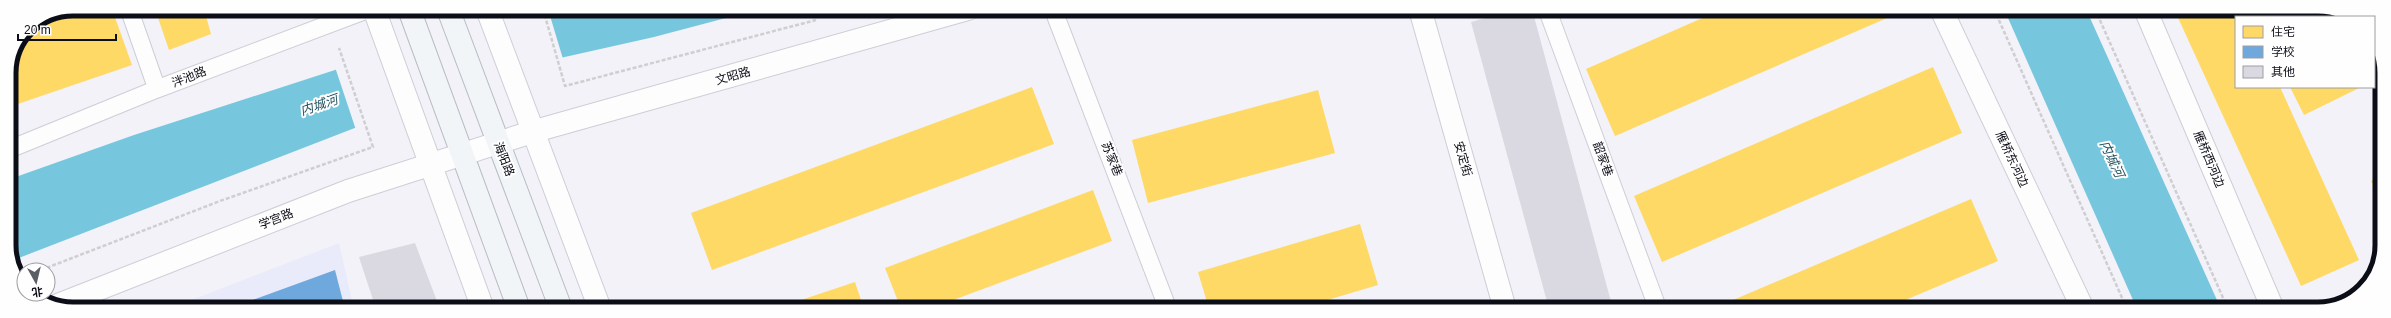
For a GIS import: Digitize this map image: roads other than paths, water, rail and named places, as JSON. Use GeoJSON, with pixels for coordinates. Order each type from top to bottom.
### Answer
{"type":"FeatureCollection","features":[{"type":"Feature","properties":{"kind":"main road"},"geometry":{"type":"LineString","coordinates":[[412,16],[516,302]]}},
{"type":"Feature","properties":{"kind":"main road","name":"海阳路"},"geometry":{"type":"LineString","coordinates":[[451,16],[558,302]]}},
{"type":"Feature","properties":{"kind":"street"},"geometry":{"type":"LineString","coordinates":[[374,16],[413,116],[480,302]]}},
{"type":"Feature","properties":{"kind":"street"},"geometry":{"type":"LineString","coordinates":[[490,16],[515,84],[535,131],[597,302]]}},
{"type":"Feature","properties":{"kind":"street","name":"文昭路"},"geometry":{"type":"LineString","coordinates":[[498,144],[535,131],[943,16]]}},
{"type":"Feature","properties":{"kind":"street","name":"安定街"},"geometry":{"type":"LineString","coordinates":[[1422,16],[1503,302]]}},
{"type":"Feature","properties":{"kind":"street","name":"雁桥东河边"},"geometry":{"type":"LineString","coordinates":[[1944,16],[2080,302]]}},
{"type":"Feature","properties":{"kind":"street","name":"雁桥西河边"},"geometry":{"type":"LineString","coordinates":[[2148,16],[2270,302]]}},
{"type":"Feature","properties":{"kind":"street","name":"学宫路"},"geometry":{"type":"LineString","coordinates":[[68,302],[348,192],[498,144]]}},
{"type":"Feature","properties":{"kind":"lane"},"geometry":{"type":"LineString","coordinates":[[131,16],[157,89]]}},
{"type":"Feature","properties":{"kind":"lane","name":"泮池路"},"geometry":{"type":"LineString","coordinates":[[16,147],[157,89],[371,16]]}},
{"type":"Feature","properties":{"kind":"lane","name":"苏家巷"},"geometry":{"type":"LineString","coordinates":[[1056,16],[1165,302]]}},
{"type":"Feature","properties":{"kind":"lane","name":"韶家巷"},"geometry":{"type":"LineString","coordinates":[[1550,16],[1655,302]]}},
{"type":"Feature","properties":{"kind":"water","name":"内城河"},"geometry":{"type":"Polygon","coordinates":[[[501,16],[734,16],[654,37],[538,63],[378,119],[18,258],[16,245],[16,177],[134,135],[501,16]]]}},
{"type":"Feature","properties":{"kind":"water","name":"内城河"},"geometry":{"type":"Polygon","coordinates":[[[2007,16],[2089,16],[2218,302],[2134,302],[2007,16]]]}}]}
